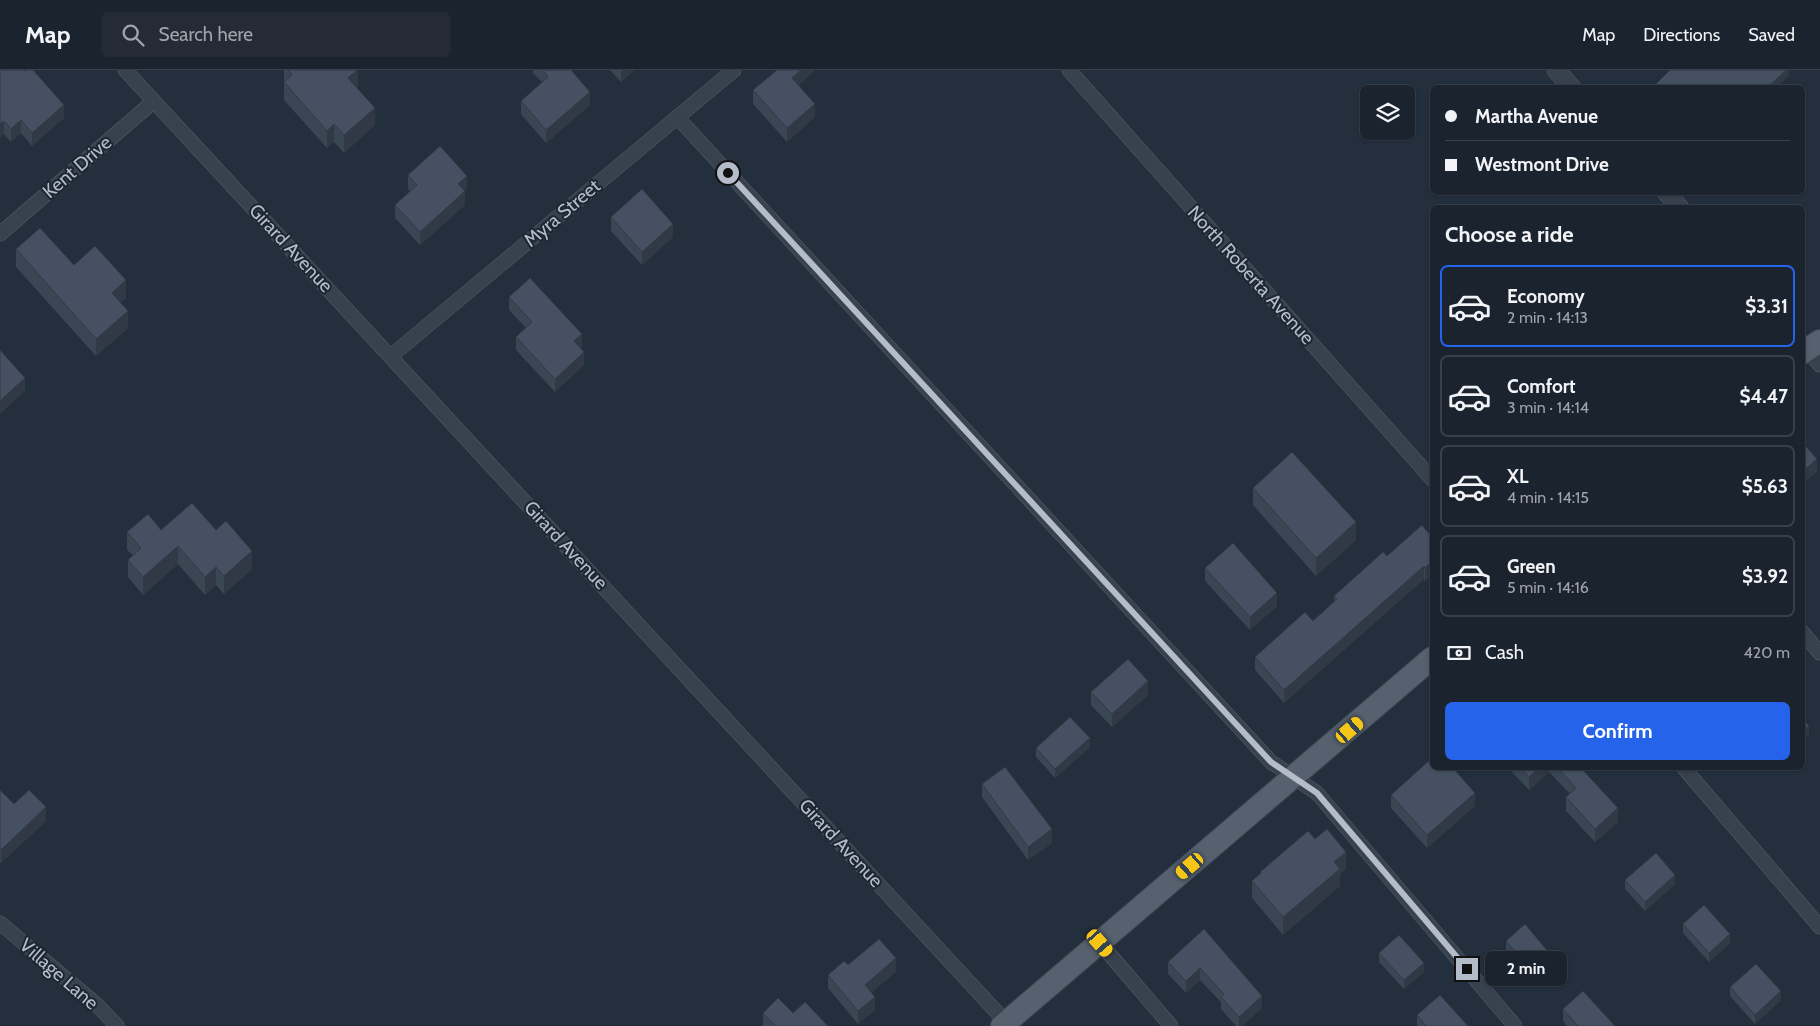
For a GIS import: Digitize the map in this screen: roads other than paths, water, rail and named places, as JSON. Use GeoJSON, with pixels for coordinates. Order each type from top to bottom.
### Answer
{"type":"FeatureCollection","features":[{"type":"Feature","properties":{"kind":"main road"},"geometry":{"type":"LineString","coordinates":[[1004,1024],[1430,660]]}},
{"type":"Feature","properties":{"kind":"street","name":"Girard Avenue"},"geometry":{"type":"LineString","coordinates":[[125,70],[391,356],[1004,1024]]}},
{"type":"Feature","properties":{"kind":"street","name":"Myra Street"},"geometry":{"type":"LineString","coordinates":[[391,356],[734,70]]}},
{"type":"Feature","properties":{"kind":"street","name":"North Roberta Avenue"},"geometry":{"type":"LineString","coordinates":[[1069,70],[1430,477]]}},
{"type":"Feature","properties":{"kind":"street","name":"Kent Drive"},"geometry":{"type":"LineString","coordinates":[[0,234],[154,101]]}},
{"type":"Feature","properties":{"kind":"street"},"geometry":{"type":"LineString","coordinates":[[677,117],[1271,762],[1317,793],[1515,1026]]}},
{"type":"Feature","properties":{"kind":"street"},"geometry":{"type":"LineString","coordinates":[[1669,195],[1677,205]]}},
{"type":"Feature","properties":{"kind":"street"},"geometry":{"type":"LineString","coordinates":[[1805,636],[1820,653]]}},
{"type":"Feature","properties":{"kind":"street"},"geometry":{"type":"LineString","coordinates":[[1686,770],[1820,927]]}},
{"type":"Feature","properties":{"kind":"street","name":"Village Lane"},"geometry":{"type":"LineString","coordinates":[[0,923],[97,1005],[118,1026]]}},
{"type":"Feature","properties":{"kind":"street"},"geometry":{"type":"LineString","coordinates":[[1100,943],[1171,1026]]}}]}
